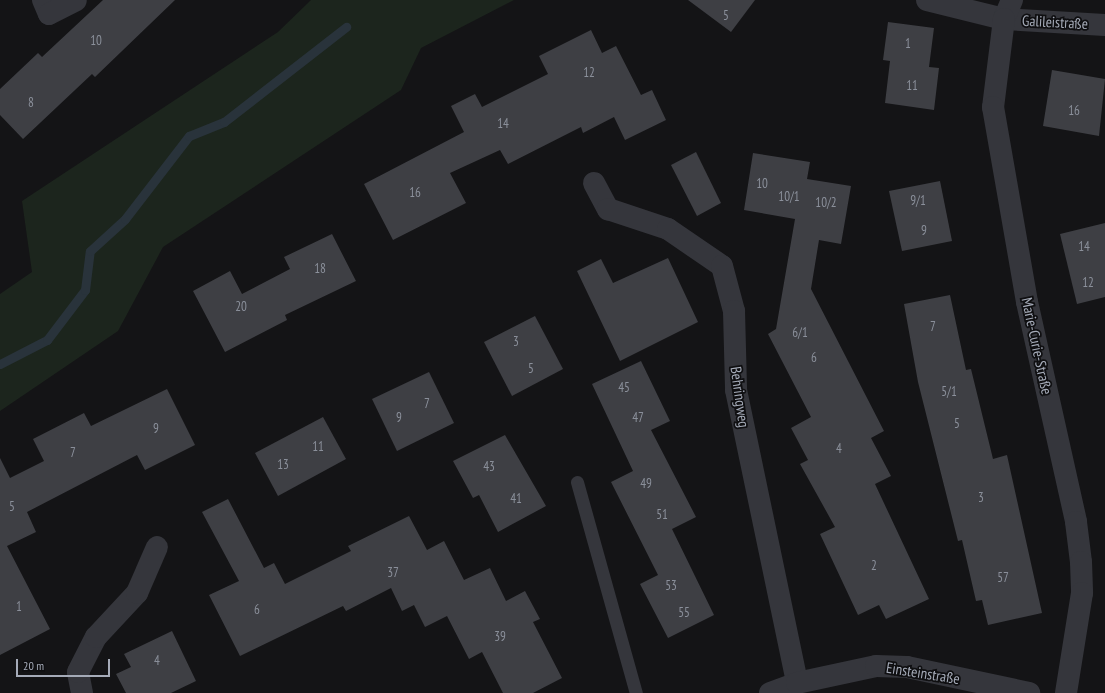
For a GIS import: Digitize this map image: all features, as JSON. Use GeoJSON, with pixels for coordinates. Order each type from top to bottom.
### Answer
{"type":"FeatureCollection","features":[{"type":"Feature","properties":{"kind":"street"},"geometry":{"type":"LineString","coordinates":[[43,0],[50,14],[76,0]]}},
{"type":"Feature","properties":{"kind":"street","name":"Galileistraße"},"geometry":{"type":"LineString","coordinates":[[927,0],[1008,10],[1105,25]]}},
{"type":"Feature","properties":{"kind":"street","name":"Marie-Curie-Straße"},"geometry":{"type":"LineString","coordinates":[[1008,10],[993,107],[1002,169],[1076,522],[1081,562],[1082,593],[1066,693]]}},
{"type":"Feature","properties":{"kind":"street","name":"Behringweg"},"geometry":{"type":"LineString","coordinates":[[594,183],[608,209],[668,229],[722,266],[734,311],[736,390],[797,683]]}},
{"type":"Feature","properties":{"kind":"street"},"geometry":{"type":"LineString","coordinates":[[82,693],[78,672],[96,637],[137,593],[157,547]]}},
{"type":"Feature","properties":{"kind":"street","name":"Einsteinstraße"},"geometry":{"type":"LineString","coordinates":[[770,693],[797,683],[876,666],[906,667],[1029,693]]}},
{"type":"Feature","properties":{"kind":"lane"},"geometry":{"type":"LineString","coordinates":[[577,482],[636,693]]}},
{"type":"Feature","properties":{"kind":"shaded area"},"geometry":{"type":"Polygon","coordinates":[[[311,0],[514,0],[421,48],[401,90],[163,247],[118,331],[0,411],[0,294],[32,272],[22,201],[278,32],[311,0]]]}},
{"type":"Feature","properties":{"kind":"building"},"geometry":{"type":"Polygon","coordinates":[[[103,0],[175,0],[95,77],[92,74],[23,139],[0,115],[0,89],[38,53],[42,57],[103,0]]]}},
{"type":"Feature","properties":{"kind":"building"},"geometry":{"type":"Polygon","coordinates":[[[688,0],[755,0],[731,32],[688,0]]]}},
{"type":"Feature","properties":{"kind":"building"},"geometry":{"type":"Polygon","coordinates":[[[888,22],[934,28],[929,67],[939,68],[934,110],[885,103],[890,61],[883,60],[888,22]]]}},
{"type":"Feature","properties":{"kind":"building"},"geometry":{"type":"Polygon","coordinates":[[[591,30],[602,53],[616,46],[641,95],[652,90],[666,120],[625,140],[614,117],[583,133],[581,127],[508,164],[500,150],[450,173],[466,203],[393,240],[364,184],[464,132],[451,106],[475,94],[482,107],[548,74],[539,56],[591,30]]]}},
{"type":"Feature","properties":{"kind":"building"},"geometry":{"type":"Polygon","coordinates":[[[1052,70],[1105,79],[1099,136],[1043,126],[1052,70]]]}},
{"type":"Feature","properties":{"kind":"building"},"geometry":{"type":"Polygon","coordinates":[[[696,152],[721,203],[697,216],[671,165],[696,152]]]}},
{"type":"Feature","properties":{"kind":"building"},"geometry":{"type":"Polygon","coordinates":[[[753,153],[810,162],[807,179],[851,186],[841,244],[819,240],[811,289],[884,431],[871,438],[891,476],[875,484],[929,599],[886,619],[879,605],[858,615],[820,534],[835,527],[800,464],[808,460],[791,428],[811,417],[768,334],[776,329],[795,219],[744,210],[753,153]]]}},
{"type":"Feature","properties":{"kind":"building"},"geometry":{"type":"Polygon","coordinates":[[[940,181],[952,241],[902,251],[889,191],[940,181]]]}},
{"type":"Feature","properties":{"kind":"building"},"geometry":{"type":"Polygon","coordinates":[[[1105,223],[1105,297],[1077,304],[1060,234],[1105,223]]]}},
{"type":"Feature","properties":{"kind":"building"},"geometry":{"type":"Polygon","coordinates":[[[332,234],[356,281],[285,315],[287,320],[225,352],[193,291],[230,271],[242,294],[290,269],[284,257],[332,234]]]}},
{"type":"Feature","properties":{"kind":"building"},"geometry":{"type":"Polygon","coordinates":[[[668,258],[698,322],[620,361],[577,271],[601,259],[613,283],[668,258]]]}},
{"type":"Feature","properties":{"kind":"building"},"geometry":{"type":"Polygon","coordinates":[[[950,295],[966,370],[971,369],[993,459],[1007,455],[1042,613],[988,625],[982,600],[976,601],[962,540],[958,541],[918,382],[904,304],[950,295]]]}},
{"type":"Feature","properties":{"kind":"building"},"geometry":{"type":"Polygon","coordinates":[[[535,316],[563,369],[512,396],[484,342],[535,316]]]}},
{"type":"Feature","properties":{"kind":"building"},"geometry":{"type":"Polygon","coordinates":[[[641,361],[670,421],[651,430],[696,517],[672,529],[714,615],[668,638],[640,584],[658,575],[611,482],[633,471],[592,384],[641,361]]]}},
{"type":"Feature","properties":{"kind":"building"},"geometry":{"type":"Polygon","coordinates":[[[429,372],[454,423],[397,451],[372,399],[429,372]]]}},
{"type":"Feature","properties":{"kind":"building"},"geometry":{"type":"Polygon","coordinates":[[[167,389],[195,445],[145,470],[137,455],[27,512],[36,532],[7,546],[50,629],[0,655],[0,458],[10,478],[44,461],[33,439],[84,413],[91,426],[167,389]]]}},
{"type":"Feature","properties":{"kind":"building"},"geometry":{"type":"Polygon","coordinates":[[[323,417],[346,459],[278,496],[255,453],[323,417]]]}},
{"type":"Feature","properties":{"kind":"building"},"geometry":{"type":"Polygon","coordinates":[[[505,435],[546,506],[498,532],[479,495],[473,498],[453,461],[505,435]]]}},
{"type":"Feature","properties":{"kind":"building"},"geometry":{"type":"Polygon","coordinates":[[[228,499],[264,568],[274,563],[285,584],[351,551],[348,546],[409,516],[427,550],[444,541],[464,580],[490,568],[506,601],[525,591],[540,619],[533,622],[562,678],[533,693],[503,693],[482,652],[469,659],[447,616],[425,627],[414,605],[402,611],[391,588],[346,611],[343,606],[240,656],[209,595],[239,581],[202,512],[228,499]]]}},
{"type":"Feature","properties":{"kind":"building"},"geometry":{"type":"Polygon","coordinates":[[[172,631],[196,681],[171,693],[126,693],[116,674],[131,667],[124,654],[172,631]]]}},
{"type":"Feature","properties":{"kind":"waterway"},"geometry":{"type":"LineString","coordinates":[[0,364],[47,340],[85,290],[90,251],[125,219],[189,136],[224,122],[346,27]]}}]}
